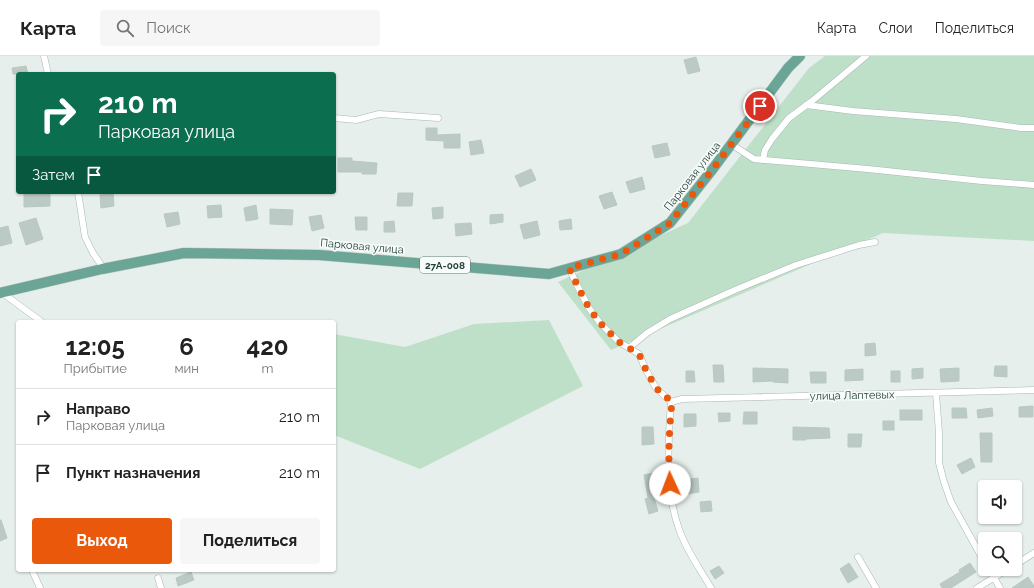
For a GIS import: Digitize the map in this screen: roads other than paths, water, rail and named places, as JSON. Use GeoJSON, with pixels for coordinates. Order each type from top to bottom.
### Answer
{"type":"FeatureCollection","features":[{"type":"Feature","properties":{"kind":"main road","name":"Парковая улица"},"geometry":{"type":"LineString","coordinates":[[1,293],[104,269],[184,253],[319,255],[549,274],[621,254],[670,223],[712,170],[788,68],[800,56]]}},
{"type":"Feature","properties":{"kind":"street"},"geometry":{"type":"LineString","coordinates":[[44,56],[48,72]]}},
{"type":"Feature","properties":{"kind":"street"},"geometry":{"type":"LineString","coordinates":[[763,160],[765,150],[784,123],[866,56]]}},
{"type":"Feature","properties":{"kind":"street"},"geometry":{"type":"LineString","coordinates":[[806,105],[852,111],[956,119],[1021,128],[1034,128]]}},
{"type":"Feature","properties":{"kind":"street"},"geometry":{"type":"LineString","coordinates":[[336,118],[356,120],[379,114],[438,118]]}},
{"type":"Feature","properties":{"kind":"street"},"geometry":{"type":"LineString","coordinates":[[731,144],[754,159],[1034,185]]}},
{"type":"Feature","properties":{"kind":"street"},"geometry":{"type":"LineString","coordinates":[[78,194],[85,237],[93,253],[104,269]]}},
{"type":"Feature","properties":{"kind":"street"},"geometry":{"type":"LineString","coordinates":[[629,348],[647,332],[670,319],[796,264],[859,245],[875,242]]}},
{"type":"Feature","properties":{"kind":"street"},"geometry":{"type":"LineString","coordinates":[[569,268],[589,308],[600,323],[619,342],[639,354],[656,388],[672,402],[670,420],[669,472],[674,514],[685,544],[711,588]]}},
{"type":"Feature","properties":{"kind":"street"},"geometry":{"type":"LineString","coordinates":[[1,293],[39,320]]}},
{"type":"Feature","properties":{"kind":"street","name":"улица Лаптевых"},"geometry":{"type":"LineString","coordinates":[[672,402],[682,399],[1034,390]]}},
{"type":"Feature","properties":{"kind":"street"},"geometry":{"type":"LineString","coordinates":[[936,393],[939,433],[939,463],[944,482],[951,502],[978,550]]}},
{"type":"Feature","properties":{"kind":"street"},"geometry":{"type":"LineString","coordinates":[[1022,561],[1034,554]]}},
{"type":"Feature","properties":{"kind":"street"},"geometry":{"type":"LineString","coordinates":[[858,557],[876,588]]}},
{"type":"Feature","properties":{"kind":"street"},"geometry":{"type":"LineString","coordinates":[[33,572],[40,588]]}},
{"type":"Feature","properties":{"kind":"street"},"geometry":{"type":"LineString","coordinates":[[977,588],[997,576]]}},
{"type":"Feature","properties":{"kind":"street"},"geometry":{"type":"LineString","coordinates":[[158,578],[161,588]]}},
{"type":"Feature","properties":{"kind":"street"},"geometry":{"type":"LineString","coordinates":[[994,578],[1000,588]]}}]}
